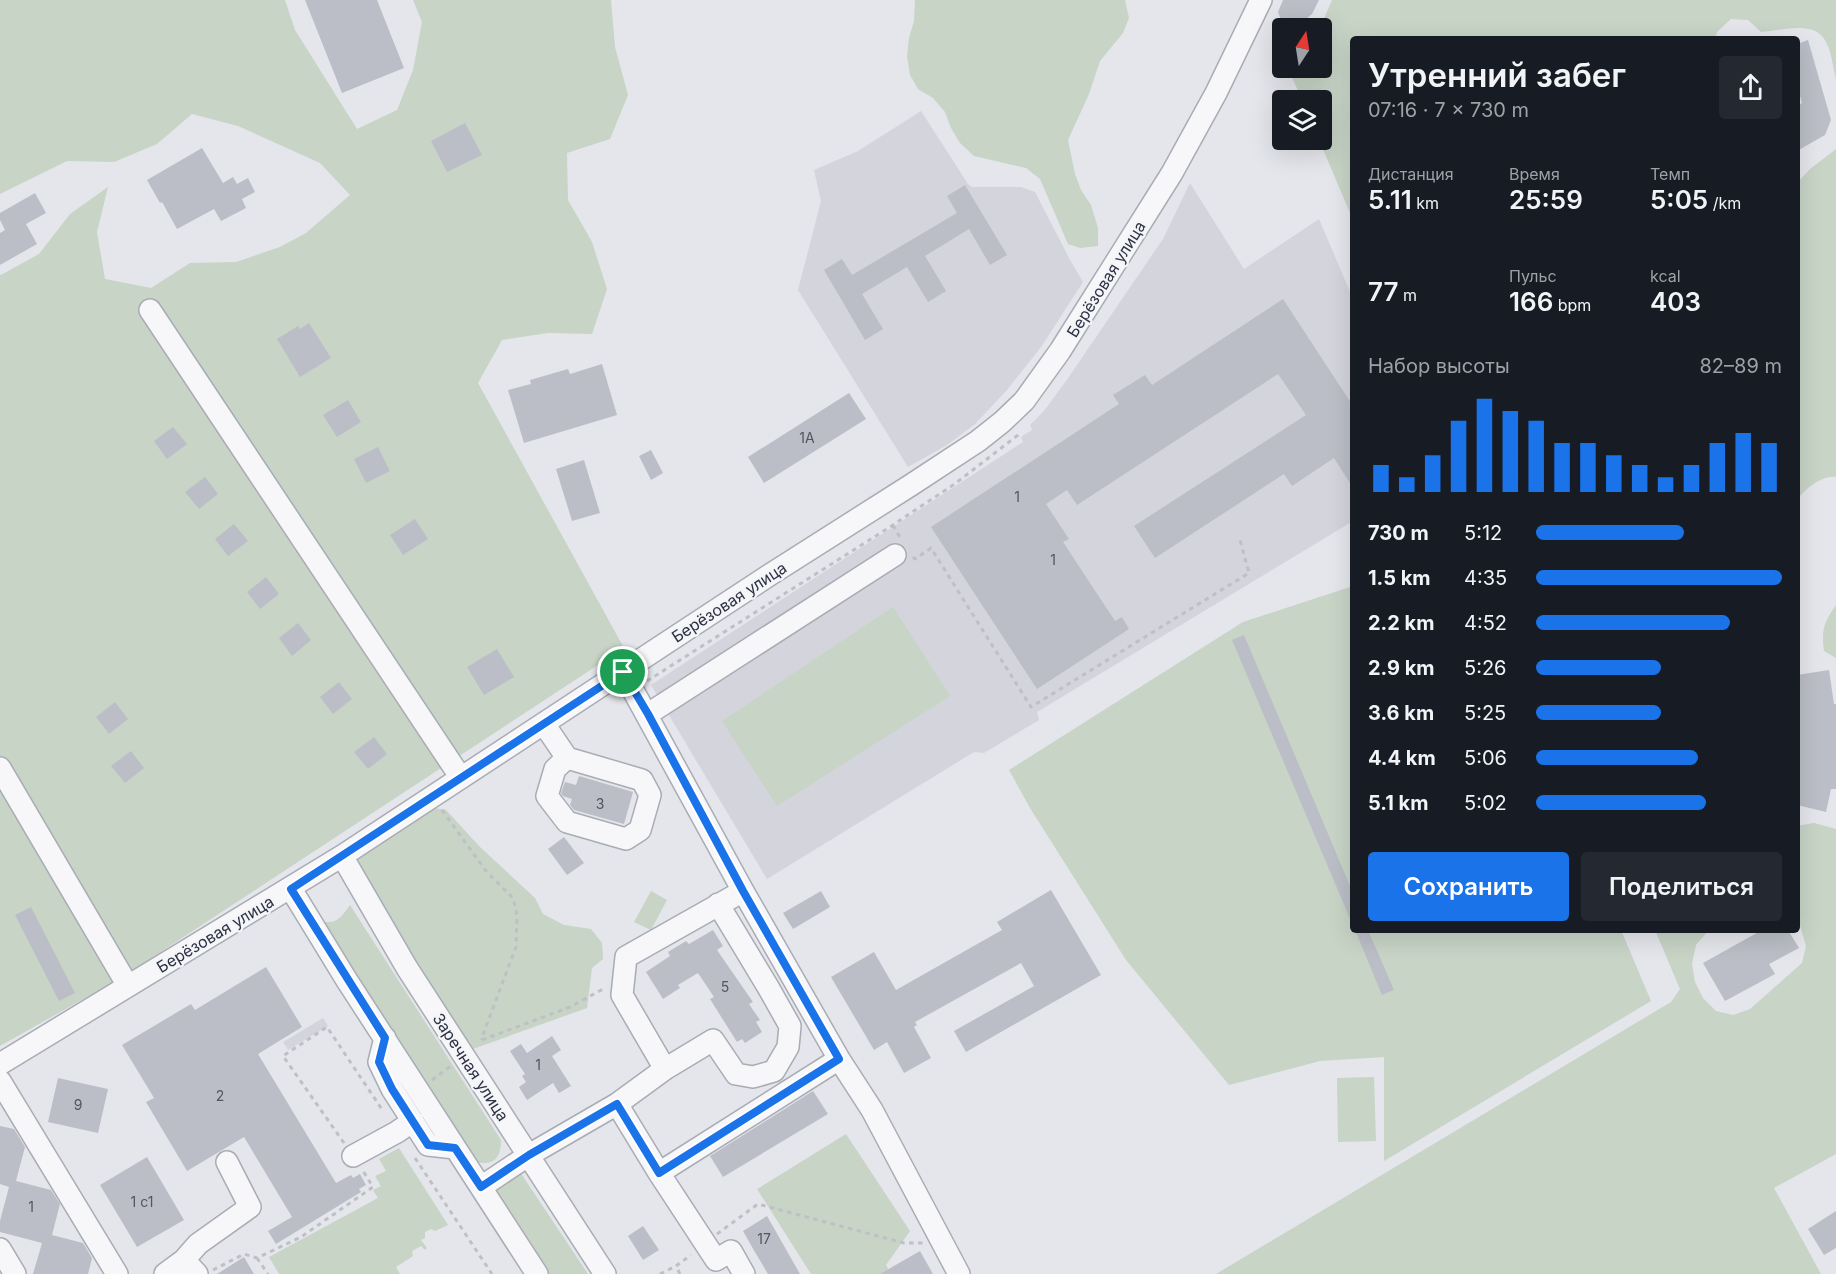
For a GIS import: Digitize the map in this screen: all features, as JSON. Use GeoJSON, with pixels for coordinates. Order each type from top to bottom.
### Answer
{"type":"FeatureCollection","features":[{"type":"Feature","properties":{"kind":"street","name":"Берёзовая улица"},"geometry":{"type":"LineString","coordinates":[[0,1065],[291,889],[978,441],[1024,400],[1060,351],[1166,183],[1216,93],[1261,0]]}},
{"type":"Feature","properties":{"kind":"street"},"geometry":{"type":"LineString","coordinates":[[150,310],[461,778]]}},
{"type":"Feature","properties":{"kind":"street"},"geometry":{"type":"LineString","coordinates":[[648,714],[903,550]]}},
{"type":"Feature","properties":{"kind":"street"},"geometry":{"type":"LineString","coordinates":[[623,672],[743,891],[839,1059],[872,1110],[959,1274]]}},
{"type":"Feature","properties":{"kind":"street"},"geometry":{"type":"LineString","coordinates":[[544,724],[567,759],[642,780],[650,795],[639,830],[626,840],[567,822],[547,796],[555,769],[567,759]]}},
{"type":"Feature","properties":{"kind":"street"},"geometry":{"type":"LineString","coordinates":[[0,768],[128,986]]}},
{"type":"Feature","properties":{"kind":"street","name":"Заречная улица"},"geometry":{"type":"LineString","coordinates":[[342,856],[457,1048],[605,1274]]}},
{"type":"Feature","properties":{"kind":"street"},"geometry":{"type":"LineString","coordinates":[[291,889],[537,1274]]}},
{"type":"Feature","properties":{"kind":"street"},"geometry":{"type":"LineString","coordinates":[[665,1069],[622,995],[626,957],[743,891]]}},
{"type":"Feature","properties":{"kind":"street"},"geometry":{"type":"LineString","coordinates":[[481,1187],[529,1155],[617,1104],[665,1069],[713,1040],[736,1074],[753,1077],[774,1071],[788,1047],[790,1026],[718,904]]}},
{"type":"Feature","properties":{"kind":"street"},"geometry":{"type":"LineString","coordinates":[[385,1038],[379,1062],[392,1089],[428,1145],[455,1148]]}},
{"type":"Feature","properties":{"kind":"street"},"geometry":{"type":"LineString","coordinates":[[659,1173],[839,1059]]}},
{"type":"Feature","properties":{"kind":"street"},"geometry":{"type":"LineString","coordinates":[[0,1081],[117,1274]]}},
{"type":"Feature","properties":{"kind":"street"},"geometry":{"type":"LineString","coordinates":[[617,1104],[716,1260],[731,1251],[744,1274]]}},
{"type":"Feature","properties":{"kind":"street"},"geometry":{"type":"LineString","coordinates":[[353,1156],[413,1121]]}},
{"type":"Feature","properties":{"kind":"street"},"geometry":{"type":"LineString","coordinates":[[165,1274],[190,1267],[198,1244],[250,1207],[227,1162]]}},
{"type":"Feature","properties":{"kind":"street"},"geometry":{"type":"LineString","coordinates":[[0,1249],[15,1274]]}},
{"type":"Feature","properties":{"kind":"path"},"geometry":{"type":"LineString","coordinates":[[893,525],[903,550],[915,559],[931,548],[1032,707],[1249,573],[1240,540]]}},
{"type":"Feature","properties":{"kind":"path"},"geometry":{"type":"LineString","coordinates":[[438,804],[486,871],[513,898],[517,915],[516,947],[481,1040]]}},
{"type":"Feature","properties":{"kind":"path"},"geometry":{"type":"LineString","coordinates":[[475,1043],[570,1007],[614,983]]}},
{"type":"Feature","properties":{"kind":"path"},"geometry":{"type":"LineString","coordinates":[[257,1258],[301,1237],[373,1187],[283,1056],[327,1027]]}},
{"type":"Feature","properties":{"kind":"path"},"geometry":{"type":"LineString","coordinates":[[427,1083],[457,1062]]}},
{"type":"Feature","properties":{"kind":"path"},"geometry":{"type":"LineString","coordinates":[[715,1236],[758,1204],[904,1243],[926,1243],[930,1251]]}},
{"type":"Feature","properties":{"kind":"path"},"geometry":{"type":"LineString","coordinates":[[207,1274],[244,1254],[257,1258],[268,1274]]}},
{"type":"Feature","properties":{"kind":"path"},"geometry":{"type":"LineString","coordinates":[[660,1274],[676,1266]]}},
{"type":"Feature","properties":{"kind":"shaded area"},"geometry":{"type":"Polygon","coordinates":[[[921,111],[972,187],[1021,187],[1035,192],[1083,282],[1041,347],[1007,390],[975,424],[947,445],[908,467],[798,290],[821,201],[814,170],[858,151],[921,111]]]}},
{"type":"Feature","properties":{"kind":"shaded area"},"geometry":{"type":"Polygon","coordinates":[[[1190,183],[1244,269],[1319,219],[1350,292],[1350,523],[1037,712],[1039,720],[984,753],[974,752],[767,879],[651,685],[1023,442],[1021,437],[1032,430],[1030,425],[1044,411],[1066,381],[1163,239],[1190,183]]]}},
{"type":"Feature","properties":{"kind":"shaded area"},"geometry":{"type":"Polygon","coordinates":[[[323,1018],[328,1026],[288,1050],[283,1042],[323,1018]]]}},
{"type":"Feature","properties":{"kind":"green space"},"geometry":{"type":"Polygon","coordinates":[[[0,0],[285,0],[295,30],[357,129],[397,110],[413,70],[422,22],[413,0],[611,0],[615,47],[628,95],[610,139],[567,153],[568,200],[592,242],[607,289],[592,334],[548,333],[502,340],[478,383],[624,648],[124,976],[0,1046],[0,274],[39,254],[70,214],[108,187],[97,232],[105,279],[151,288],[190,263],[236,262],[280,247],[306,233],[350,195],[320,163],[238,126],[192,114],[157,144],[114,162],[67,161],[0,194],[0,0]]]}},
{"type":"Feature","properties":{"kind":"green space"},"geometry":{"type":"Polygon","coordinates":[[[915,0],[1125,0],[1129,18],[1123,33],[1100,61],[1089,94],[1068,140],[1075,174],[1081,190],[1091,205],[1098,228],[1098,246],[1080,248],[1068,244],[1040,179],[1026,168],[974,156],[960,143],[945,112],[933,98],[918,89],[910,75],[907,56],[914,21],[915,0]]]}},
{"type":"Feature","properties":{"kind":"green space"},"geometry":{"type":"Polygon","coordinates":[[[1332,0],[1836,0],[1836,79],[1830,51],[1821,35],[1806,28],[1761,32],[1748,20],[1731,19],[1717,32],[1716,36],[1350,36],[1350,213],[1323,150],[1332,150],[1332,90],[1298,90],[1292,78],[1332,78],[1332,18],[1324,18],[1332,0]]]}},
{"type":"Feature","properties":{"kind":"green space"},"geometry":{"type":"Polygon","coordinates":[[[1836,149],[1836,477],[1825,478],[1804,491],[1800,496],[1800,180],[1836,149]]]}},
{"type":"Feature","properties":{"kind":"green space"},"geometry":{"type":"Polygon","coordinates":[[[1350,587],[1350,933],[1622,933],[1651,1001],[1384,1161],[1384,1057],[1320,1061],[1229,1085],[1126,960],[1030,808],[1009,770],[1243,622],[1350,587]]]}},
{"type":"Feature","properties":{"kind":"green space"},"geometry":{"type":"Polygon","coordinates":[[[1836,605],[1836,658],[1824,651],[1823,632],[1826,621],[1836,605]]]}},
{"type":"Feature","properties":{"kind":"green space"},"geometry":{"type":"Polygon","coordinates":[[[893,607],[950,696],[777,806],[722,721],[893,607]]]}},
{"type":"Feature","properties":{"kind":"green space"},"geometry":{"type":"Polygon","coordinates":[[[435,808],[446,810],[480,847],[535,898],[543,914],[564,925],[591,929],[602,943],[603,959],[592,968],[587,1008],[470,1050],[348,864],[435,808]]]}},
{"type":"Feature","properties":{"kind":"green space"},"geometry":{"type":"Polygon","coordinates":[[[1814,823],[1836,829],[1836,1154],[1774,1188],[1821,1274],[1216,1274],[1671,1002],[1680,989],[1656,933],[1706,933],[1696,945],[1692,964],[1695,982],[1703,998],[1716,1011],[1733,1015],[1750,1009],[1802,963],[1806,946],[1800,925],[1800,825],[1814,823]]]}},
{"type":"Feature","properties":{"kind":"green space"},"geometry":{"type":"Polygon","coordinates":[[[651,891],[667,900],[651,930],[634,922],[651,891]]]}},
{"type":"Feature","properties":{"kind":"green space"},"geometry":{"type":"Polygon","coordinates":[[[350,905],[501,1140],[500,1151],[496,1159],[488,1163],[476,1162],[320,921],[330,922],[338,919],[350,905]]]}},
{"type":"Feature","properties":{"kind":"green space"},"geometry":{"type":"Polygon","coordinates":[[[1374,1077],[1376,1141],[1338,1142],[1337,1078],[1374,1077]]]}},
{"type":"Feature","properties":{"kind":"green space"},"geometry":{"type":"Polygon","coordinates":[[[846,1134],[910,1231],[886,1265],[891,1274],[811,1274],[757,1189],[846,1134]]]}},
{"type":"Feature","properties":{"kind":"green space"},"geometry":{"type":"Polygon","coordinates":[[[399,1148],[448,1225],[435,1231],[431,1229],[425,1232],[425,1238],[421,1240],[427,1248],[425,1250],[421,1246],[412,1251],[413,1256],[396,1267],[400,1274],[279,1274],[269,1257],[378,1198],[373,1190],[381,1186],[375,1176],[386,1171],[379,1159],[399,1148]]]}},
{"type":"Feature","properties":{"kind":"green space"},"geometry":{"type":"Polygon","coordinates":[[[518,1169],[588,1274],[548,1274],[490,1188],[518,1169]]]}},
{"type":"Feature","properties":{"kind":"building"},"geometry":{"type":"Polygon","coordinates":[[[305,0],[377,0],[404,68],[342,93],[305,0]]]}},
{"type":"Feature","properties":{"kind":"building"},"geometry":{"type":"Polygon","coordinates":[[[1283,0],[1319,0],[1307,18],[1280,18],[1278,12],[1283,0]]]}},
{"type":"Feature","properties":{"kind":"building"},"geometry":{"type":"Polygon","coordinates":[[[1808,40],[1831,120],[1825,135],[1800,149],[1800,104],[1802,103],[1800,43],[1808,40]]]}},
{"type":"Feature","properties":{"kind":"building"},"geometry":{"type":"Polygon","coordinates":[[[465,123],[482,155],[447,172],[431,141],[465,123]]]}},
{"type":"Feature","properties":{"kind":"building"},"geometry":{"type":"Polygon","coordinates":[[[202,148],[223,183],[233,177],[237,184],[248,178],[255,192],[242,199],[246,208],[221,221],[214,209],[177,229],[147,180],[202,148]]]}},
{"type":"Feature","properties":{"kind":"building"},"geometry":{"type":"Polygon","coordinates":[[[965,185],[1007,255],[990,265],[969,229],[925,256],[946,291],[928,302],[907,267],[862,294],[883,329],[865,340],[824,270],[842,259],[852,275],[957,213],[947,196],[965,185]]]}},
{"type":"Feature","properties":{"kind":"building"},"geometry":{"type":"Polygon","coordinates":[[[35,193],[46,213],[26,224],[37,244],[0,265],[0,233],[5,230],[0,220],[0,213],[35,193]]]}},
{"type":"Feature","properties":{"kind":"building"},"geometry":{"type":"Polygon","coordinates":[[[1283,299],[1350,401],[1350,483],[1334,458],[1292,486],[1284,474],[1155,558],[1134,526],[1306,415],[1278,374],[1077,505],[1067,490],[1046,504],[1069,539],[1063,542],[1115,621],[1122,617],[1129,629],[1037,689],[931,527],[1119,404],[1113,395],[1145,375],[1152,385],[1283,299]]]}},
{"type":"Feature","properties":{"kind":"building"},"geometry":{"type":"Polygon","coordinates":[[[309,323],[331,358],[300,377],[277,339],[298,326],[300,329],[309,323]]]}},
{"type":"Feature","properties":{"kind":"building"},"geometry":{"type":"Polygon","coordinates":[[[602,364],[617,415],[524,443],[508,390],[531,384],[530,380],[568,369],[570,374],[602,364]]]}},
{"type":"Feature","properties":{"kind":"building"},"geometry":{"type":"Polygon","coordinates":[[[849,393],[866,419],[764,483],[748,457],[849,393]]]}},
{"type":"Feature","properties":{"kind":"building"},"geometry":{"type":"Polygon","coordinates":[[[348,400],[361,422],[337,437],[323,415],[348,400]]]}},
{"type":"Feature","properties":{"kind":"building"},"geometry":{"type":"Polygon","coordinates":[[[173,427],[187,444],[167,459],[154,441],[173,427]]]}},
{"type":"Feature","properties":{"kind":"building"},"geometry":{"type":"Polygon","coordinates":[[[378,447],[390,471],[366,483],[354,459],[378,447]]]}},
{"type":"Feature","properties":{"kind":"building"},"geometry":{"type":"Polygon","coordinates":[[[651,450],[663,473],[651,480],[639,456],[651,450]]]}},
{"type":"Feature","properties":{"kind":"building"},"geometry":{"type":"Polygon","coordinates":[[[584,460],[600,513],[572,521],[556,469],[584,460]]]}},
{"type":"Feature","properties":{"kind":"building"},"geometry":{"type":"Polygon","coordinates":[[[205,477],[218,494],[199,509],[185,492],[205,477]]]}},
{"type":"Feature","properties":{"kind":"building"},"geometry":{"type":"Polygon","coordinates":[[[415,519],[428,539],[403,555],[390,535],[415,519]]]}},
{"type":"Feature","properties":{"kind":"building"},"geometry":{"type":"Polygon","coordinates":[[[234,524],[248,541],[228,556],[215,539],[234,524]]]}},
{"type":"Feature","properties":{"kind":"building"},"geometry":{"type":"Polygon","coordinates":[[[266,577],[279,594],[260,609],[247,592],[266,577]]]}},
{"type":"Feature","properties":{"kind":"building"},"geometry":{"type":"Polygon","coordinates":[[[298,623],[311,640],[292,656],[279,638],[298,623]]]}},
{"type":"Feature","properties":{"kind":"building"},"geometry":{"type":"Polygon","coordinates":[[[1244,635],[1350,886],[1350,919],[1232,640],[1244,635]]]}},
{"type":"Feature","properties":{"kind":"building"},"geometry":{"type":"Polygon","coordinates":[[[497,649],[514,677],[484,695],[467,667],[497,649]]]}},
{"type":"Feature","properties":{"kind":"building"},"geometry":{"type":"Polygon","coordinates":[[[1829,670],[1834,704],[1836,704],[1836,789],[1831,789],[1826,812],[1800,806],[1800,675],[1829,670]]]}},
{"type":"Feature","properties":{"kind":"building"},"geometry":{"type":"Polygon","coordinates":[[[339,682],[352,699],[333,714],[320,697],[339,682]]]}},
{"type":"Feature","properties":{"kind":"building"},"geometry":{"type":"Polygon","coordinates":[[[115,702],[128,719],[109,734],[96,717],[115,702]]]}},
{"type":"Feature","properties":{"kind":"building"},"geometry":{"type":"Polygon","coordinates":[[[374,737],[387,754],[368,769],[354,752],[374,737]]]}},
{"type":"Feature","properties":{"kind":"building"},"geometry":{"type":"Polygon","coordinates":[[[131,751],[144,768],[125,783],[111,766],[131,751]]]}},
{"type":"Feature","properties":{"kind":"building"},"geometry":{"type":"Polygon","coordinates":[[[579,776],[633,792],[624,824],[574,810],[570,805],[572,799],[561,793],[565,782],[576,785],[579,776]]]}},
{"type":"Feature","properties":{"kind":"building"},"geometry":{"type":"Polygon","coordinates":[[[564,837],[584,863],[567,875],[548,849],[564,837]]]}},
{"type":"Feature","properties":{"kind":"building"},"geometry":{"type":"Polygon","coordinates":[[[1051,890],[1101,975],[966,1052],[954,1031],[1034,986],[1021,963],[915,1022],[917,1025],[914,1027],[931,1058],[904,1073],[887,1042],[874,1050],[831,977],[874,952],[896,990],[1002,930],[997,922],[1051,890]]]}},
{"type":"Feature","properties":{"kind":"building"},"geometry":{"type":"Polygon","coordinates":[[[821,891],[830,907],[793,929],[783,913],[821,891]]]}},
{"type":"Feature","properties":{"kind":"building"},"geometry":{"type":"Polygon","coordinates":[[[31,907],[75,993],[59,1001],[15,915],[31,907]]]}},
{"type":"Feature","properties":{"kind":"building"},"geometry":{"type":"Polygon","coordinates":[[[713,930],[723,946],[717,950],[753,1002],[749,1004],[760,1020],[756,1022],[762,1032],[745,1043],[742,1039],[737,1042],[710,999],[714,997],[698,973],[678,985],[680,988],[663,999],[646,972],[670,956],[668,952],[686,941],[689,944],[713,930]]]}},
{"type":"Feature","properties":{"kind":"building"},"geometry":{"type":"Polygon","coordinates":[[[1356,933],[1369,933],[1394,990],[1382,995],[1356,933]]]}},
{"type":"Feature","properties":{"kind":"building"},"geometry":{"type":"Polygon","coordinates":[[[1757,933],[1790,933],[1799,948],[1769,964],[1775,974],[1725,1001],[1703,963],[1757,933]]]}},
{"type":"Feature","properties":{"kind":"building"},"geometry":{"type":"Polygon","coordinates":[[[266,967],[302,1027],[258,1054],[336,1183],[351,1175],[353,1178],[360,1174],[366,1185],[359,1189],[361,1192],[276,1244],[268,1231],[292,1217],[244,1137],[187,1171],[146,1102],[154,1098],[122,1045],[191,1004],[195,1010],[266,967]]]}},
{"type":"Feature","properties":{"kind":"building"},"geometry":{"type":"Polygon","coordinates":[[[552,1036],[561,1050],[552,1056],[571,1086],[559,1093],[553,1083],[527,1100],[519,1087],[526,1082],[522,1076],[525,1074],[510,1051],[521,1044],[527,1053],[552,1036]]]}},
{"type":"Feature","properties":{"kind":"building"},"geometry":{"type":"Polygon","coordinates":[[[58,1078],[108,1089],[98,1133],[48,1122],[58,1078]]]}},
{"type":"Feature","properties":{"kind":"building"},"geometry":{"type":"Polygon","coordinates":[[[813,1091],[828,1114],[723,1177],[710,1156],[813,1091]]]}},
{"type":"Feature","properties":{"kind":"building"},"geometry":{"type":"Polygon","coordinates":[[[0,1126],[14,1129],[25,1147],[16,1181],[51,1190],[60,1204],[52,1235],[83,1243],[92,1258],[88,1274],[33,1274],[42,1243],[0,1232],[0,1221],[9,1187],[0,1184],[0,1126]]]}},
{"type":"Feature","properties":{"kind":"building"},"geometry":{"type":"Polygon","coordinates":[[[147,1157],[184,1220],[137,1247],[100,1185],[147,1157]]]}},
{"type":"Feature","properties":{"kind":"building"},"geometry":{"type":"Polygon","coordinates":[[[1836,1211],[1836,1248],[1824,1255],[1808,1229],[1836,1211]]]}},
{"type":"Feature","properties":{"kind":"building"},"geometry":{"type":"Polygon","coordinates":[[[767,1216],[800,1274],[768,1274],[752,1247],[743,1231],[767,1216]]]}},
{"type":"Feature","properties":{"kind":"building"},"geometry":{"type":"Polygon","coordinates":[[[643,1226],[659,1250],[643,1260],[628,1236],[643,1226]]]}},
{"type":"Feature","properties":{"kind":"building"},"geometry":{"type":"Polygon","coordinates":[[[920,1251],[933,1274],[880,1274],[920,1251]]]}},
{"type":"Feature","properties":{"kind":"building"},"geometry":{"type":"Polygon","coordinates":[[[244,1257],[254,1274],[217,1274],[244,1257]]]}},
{"type":"Feature","properties":{"kind":"route"},"geometry":{"type":"LineString","coordinates":[[623,672],[743,891],[839,1059],[659,1173],[617,1104],[529,1155],[481,1187],[455,1148],[428,1145],[392,1089],[379,1062],[385,1038],[291,889],[623,672]]}}]}
